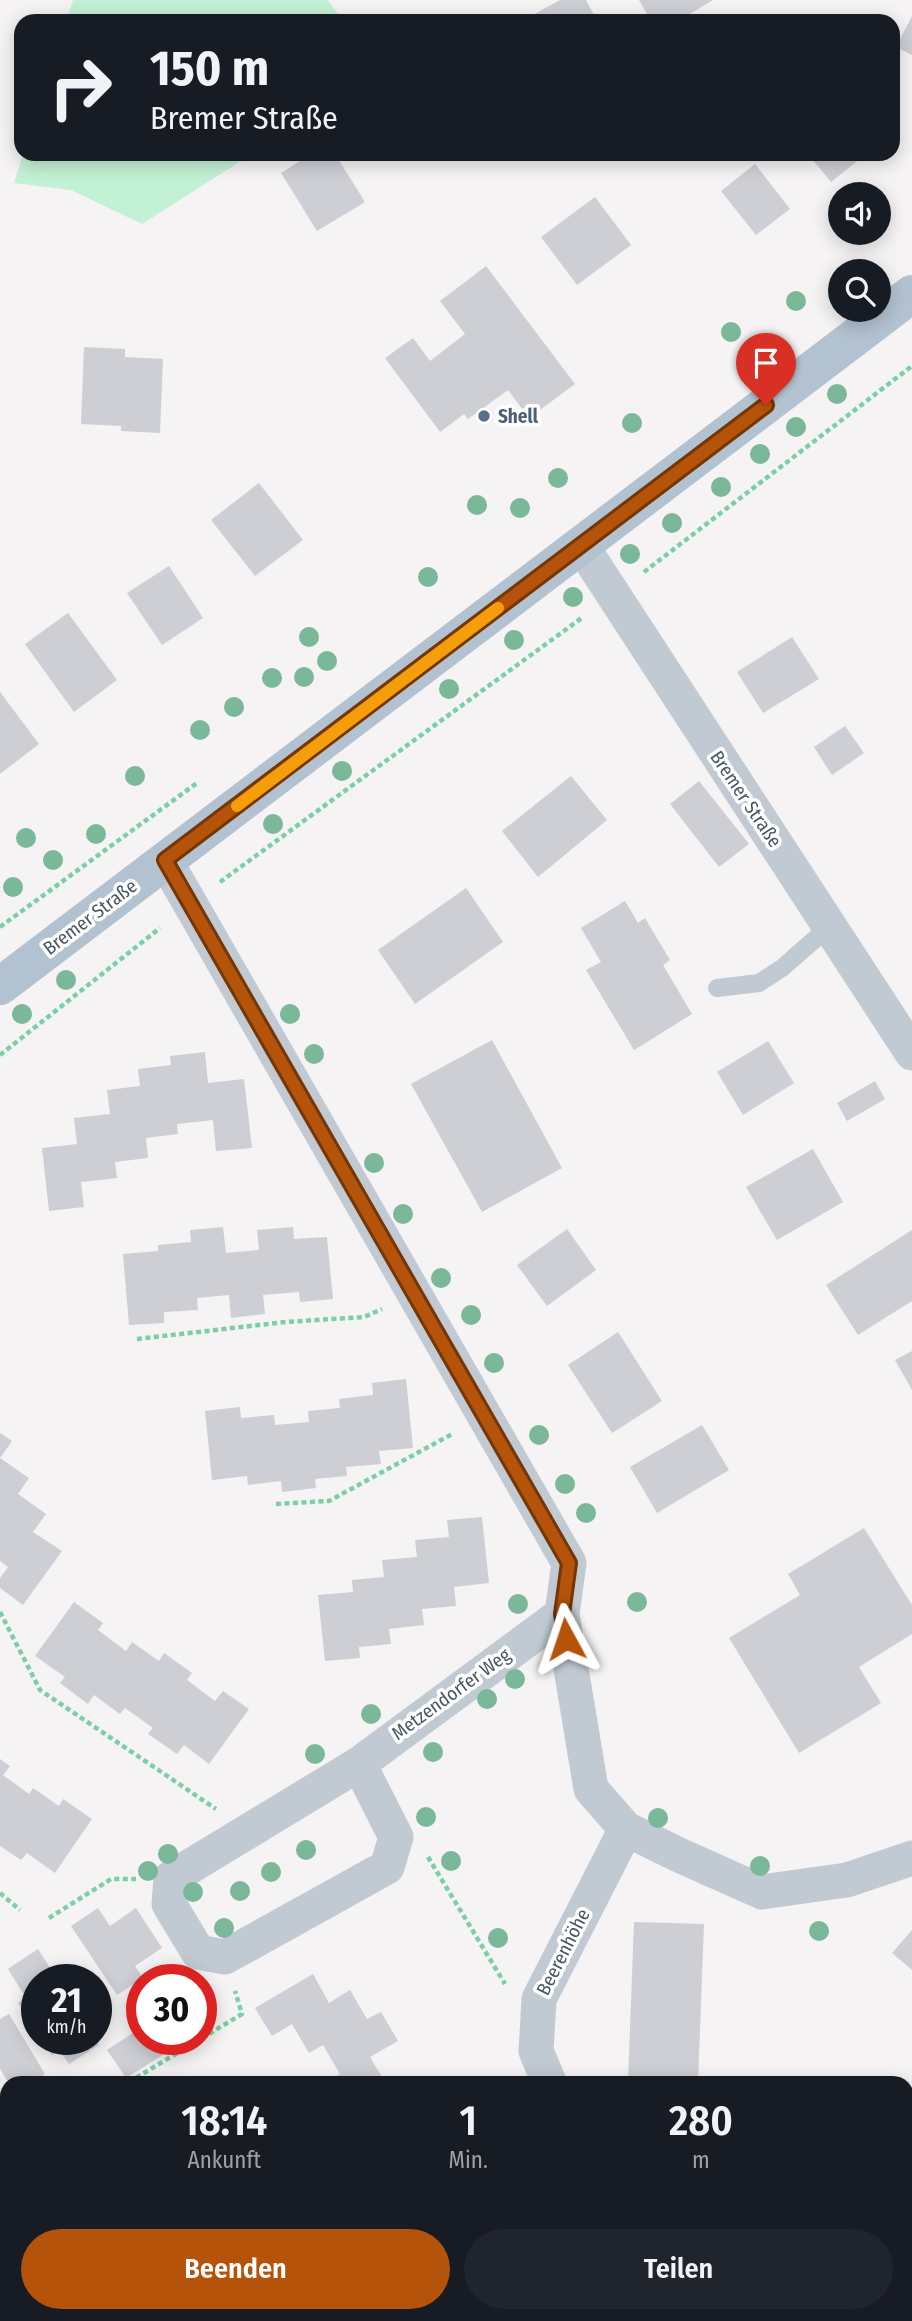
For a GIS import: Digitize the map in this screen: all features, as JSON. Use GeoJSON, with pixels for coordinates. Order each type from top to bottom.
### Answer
{"type":"FeatureCollection","features":[{"type":"Feature","properties":{"kind":"main road","name":"Bremer Straße"},"geometry":{"type":"LineString","coordinates":[[0,986],[912,294]]}},
{"type":"Feature","properties":{"kind":"street","name":"Bremer Straße"},"geometry":{"type":"LineString","coordinates":[[581,545],[912,1053]]}},
{"type":"Feature","properties":{"kind":"street"},"geometry":{"type":"LineString","coordinates":[[165,860],[569,1563],[562,1614],[591,1789],[626,1829],[678,1856],[762,1892],[847,1880],[912,1858]]}},
{"type":"Feature","properties":{"kind":"street","name":"Metzendorfer Weg"},"geometry":{"type":"LineString","coordinates":[[172,1878],[359,1764],[562,1614]]}},
{"type":"Feature","properties":{"kind":"street"},"geometry":{"type":"LineString","coordinates":[[172,1878],[169,1904],[198,1952],[225,1957],[387,1867],[396,1837],[359,1764]]}},
{"type":"Feature","properties":{"kind":"street","name":"Beerenhöhe"},"geometry":{"type":"LineString","coordinates":[[546,2076],[536,2051],[538,1999],[626,1829]]}},
{"type":"Feature","properties":{"kind":"lane"},"geometry":{"type":"LineString","coordinates":[[717,988],[759,983],[782,968],[830,926]]}},
{"type":"Feature","properties":{"kind":"path"},"geometry":{"type":"LineString","coordinates":[[0,1055],[190,904],[613,595],[912,366]]}},
{"type":"Feature","properties":{"kind":"path"},"geometry":{"type":"LineString","coordinates":[[137,1339],[285,1322],[365,1317],[415,1295]]}},
{"type":"Feature","properties":{"kind":"path"},"geometry":{"type":"LineString","coordinates":[[276,1504],[328,1501],[485,1417]]}},
{"type":"Feature","properties":{"kind":"path"},"geometry":{"type":"LineString","coordinates":[[0,1612],[40,1689],[249,1831]]}},
{"type":"Feature","properties":{"kind":"path"},"geometry":{"type":"LineString","coordinates":[[396,1837],[424,1849],[515,2001],[538,1999]]}},
{"type":"Feature","properties":{"kind":"path"},"geometry":{"type":"LineString","coordinates":[[49,1918],[111,1879],[172,1878]]}},
{"type":"Feature","properties":{"kind":"path"},"geometry":{"type":"LineString","coordinates":[[0,1893],[20,1910]]}},
{"type":"Feature","properties":{"kind":"path"},"geometry":{"type":"LineString","coordinates":[[139,2076],[242,2014],[225,1957]]}},
{"type":"Feature","properties":{"kind":"green space"},"geometry":{"type":"Polygon","coordinates":[[[73,0],[328,0],[338,14],[68,14],[73,0]]]}},
{"type":"Feature","properties":{"kind":"green space"},"geometry":{"type":"Polygon","coordinates":[[[21,161],[241,161],[142,224],[71,190],[14,183],[21,161]]]}},
{"type":"Feature","properties":{"kind":"building"},"geometry":{"type":"Polygon","coordinates":[[[560,0],[586,0],[593,14],[535,14],[560,0]]]}},
{"type":"Feature","properties":{"kind":"building"},"geometry":{"type":"Polygon","coordinates":[[[639,0],[713,0],[690,14],[647,14],[639,0]]]}},
{"type":"Feature","properties":{"kind":"building"},"geometry":{"type":"Polygon","coordinates":[[[912,16],[912,55],[900,49],[900,39],[912,16]]]}},
{"type":"Feature","properties":{"kind":"building"},"geometry":{"type":"Polygon","coordinates":[[[300,161],[339,161],[365,202],[317,231],[281,173],[300,161]]]}},
{"type":"Feature","properties":{"kind":"building"},"geometry":{"type":"Polygon","coordinates":[[[814,161],[857,161],[831,182],[814,161]]]}},
{"type":"Feature","properties":{"kind":"building"},"geometry":{"type":"Polygon","coordinates":[[[755,164],[790,209],[756,235],[721,191],[755,164]]]}},
{"type":"Feature","properties":{"kind":"building"},"geometry":{"type":"Polygon","coordinates":[[[595,197],[631,245],[577,285],[541,237],[595,197]]]}},
{"type":"Feature","properties":{"kind":"building"},"geometry":{"type":"Polygon","coordinates":[[[486,266],[575,384],[529,418],[508,390],[468,419],[464,414],[440,432],[385,358],[413,338],[430,361],[465,334],[440,301],[486,266]]]}},
{"type":"Feature","properties":{"kind":"building"},"geometry":{"type":"Polygon","coordinates":[[[84,347],[125,349],[125,357],[163,359],[160,433],[121,431],[121,426],[81,424],[84,347]]]}},
{"type":"Feature","properties":{"kind":"building"},"geometry":{"type":"Polygon","coordinates":[[[259,483],[303,540],[255,576],[211,520],[259,483]]]}},
{"type":"Feature","properties":{"kind":"building"},"geometry":{"type":"Polygon","coordinates":[[[169,566],[203,618],[162,645],[127,593],[169,566]]]}},
{"type":"Feature","properties":{"kind":"building"},"geometry":{"type":"Polygon","coordinates":[[[68,613],[117,680],[74,712],[25,644],[68,613]]]}},
{"type":"Feature","properties":{"kind":"building"},"geometry":{"type":"Polygon","coordinates":[[[792,637],[819,679],[763,713],[737,672],[792,637]]]}},
{"type":"Feature","properties":{"kind":"building"},"geometry":{"type":"Polygon","coordinates":[[[0,692],[39,744],[0,774],[0,692]]]}},
{"type":"Feature","properties":{"kind":"building"},"geometry":{"type":"Polygon","coordinates":[[[845,726],[864,753],[832,775],[814,747],[845,726]]]}},
{"type":"Feature","properties":{"kind":"building"},"geometry":{"type":"Polygon","coordinates":[[[571,776],[607,820],[538,877],[502,831],[571,776]]]}},
{"type":"Feature","properties":{"kind":"building"},"geometry":{"type":"Polygon","coordinates":[[[699,781],[749,844],[719,867],[670,804],[699,781]]]}},
{"type":"Feature","properties":{"kind":"building"},"geometry":{"type":"Polygon","coordinates":[[[466,888],[503,942],[415,1004],[378,950],[466,888]]]}},
{"type":"Feature","properties":{"kind":"building"},"geometry":{"type":"Polygon","coordinates":[[[625,901],[638,923],[645,918],[670,960],[663,965],[692,1014],[634,1050],[586,970],[601,962],[581,928],[625,901]]]}},
{"type":"Feature","properties":{"kind":"building"},"geometry":{"type":"Polygon","coordinates":[[[492,1040],[562,1168],[482,1212],[411,1084],[492,1040]]]}},
{"type":"Feature","properties":{"kind":"building"},"geometry":{"type":"Polygon","coordinates":[[[768,1041],[794,1083],[743,1115],[717,1072],[768,1041]]]}},
{"type":"Feature","properties":{"kind":"building"},"geometry":{"type":"Polygon","coordinates":[[[205,1052],[208,1083],[244,1079],[252,1148],[216,1151],[213,1120],[177,1124],[178,1134],[146,1138],[148,1158],[115,1162],[117,1178],[81,1182],[84,1207],[49,1211],[42,1148],[77,1144],[74,1118],[110,1114],[107,1090],[140,1086],[138,1069],[171,1065],[170,1056],[205,1052]]]}},
{"type":"Feature","properties":{"kind":"building"},"geometry":{"type":"Polygon","coordinates":[[[875,1081],[885,1099],[847,1121],[837,1103],[875,1081]]]}},
{"type":"Feature","properties":{"kind":"building"},"geometry":{"type":"Polygon","coordinates":[[[813,1149],[843,1202],[777,1240],[746,1187],[813,1149]]]}},
{"type":"Feature","properties":{"kind":"building"},"geometry":{"type":"Polygon","coordinates":[[[223,1227],[226,1253],[259,1250],[257,1230],[293,1227],[294,1239],[327,1237],[333,1299],[300,1302],[299,1292],[263,1295],[265,1314],[231,1318],[229,1295],[197,1298],[198,1310],[164,1312],[164,1323],[129,1325],[123,1254],[158,1251],[158,1245],[191,1242],[190,1230],[223,1227]]]}},
{"type":"Feature","properties":{"kind":"building"},"geometry":{"type":"Polygon","coordinates":[[[567,1229],[596,1270],[547,1306],[517,1265],[567,1229]]]}},
{"type":"Feature","properties":{"kind":"building"},"geometry":{"type":"Polygon","coordinates":[[[912,1230],[912,1301],[858,1335],[826,1285],[912,1230]]]}},
{"type":"Feature","properties":{"kind":"building"},"geometry":{"type":"Polygon","coordinates":[[[618,1332],[662,1401],[612,1433],[568,1365],[618,1332]]]}},
{"type":"Feature","properties":{"kind":"building"},"geometry":{"type":"Polygon","coordinates":[[[912,1351],[912,1390],[895,1360],[912,1351]]]}},
{"type":"Feature","properties":{"kind":"building"},"geometry":{"type":"Polygon","coordinates":[[[406,1379],[413,1448],[379,1451],[381,1464],[346,1467],[347,1476],[315,1479],[316,1488],[282,1492],[281,1481],[248,1485],[247,1476],[212,1480],[205,1411],[240,1407],[241,1418],[274,1415],[275,1425],[309,1422],[308,1411],[340,1408],[339,1399],[373,1395],[372,1383],[406,1379]]]}},
{"type":"Feature","properties":{"kind":"building"},"geometry":{"type":"Polygon","coordinates":[[[702,1425],[729,1470],[657,1513],[630,1467],[702,1425]]]}},
{"type":"Feature","properties":{"kind":"building"},"geometry":{"type":"Polygon","coordinates":[[[0,1433],[12,1441],[0,1458],[0,1433]]]}},
{"type":"Feature","properties":{"kind":"building"},"geometry":{"type":"Polygon","coordinates":[[[0,1458],[29,1478],[18,1494],[46,1514],[33,1532],[62,1551],[23,1605],[0,1588],[0,1578],[8,1567],[0,1561],[0,1458]]]}},
{"type":"Feature","properties":{"kind":"building"},"geometry":{"type":"Polygon","coordinates":[[[482,1517],[489,1583],[454,1587],[456,1606],[422,1609],[424,1625],[389,1629],[391,1644],[359,1647],[360,1658],[325,1661],[318,1595],[353,1592],[352,1580],[384,1577],[382,1560],[417,1557],[415,1540],[449,1537],[447,1520],[482,1517]]]}},
{"type":"Feature","properties":{"kind":"building"},"geometry":{"type":"Polygon","coordinates":[[[864,1528],[912,1605],[912,1634],[859,1667],[881,1703],[799,1753],[729,1638],[800,1595],[788,1574],[864,1528]]]}},
{"type":"Feature","properties":{"kind":"building"},"geometry":{"type":"Polygon","coordinates":[[[74,1602],[103,1623],[98,1630],[126,1651],[132,1642],[159,1661],[164,1653],[192,1673],[187,1680],[215,1701],[223,1691],[249,1709],[209,1764],[184,1745],[177,1754],[148,1734],[153,1728],[125,1708],[120,1714],[94,1695],[88,1704],[60,1683],[65,1677],[35,1656],[74,1602]]]}},
{"type":"Feature","properties":{"kind":"building"},"geometry":{"type":"Polygon","coordinates":[[[0,1759],[10,1766],[3,1775],[29,1794],[33,1788],[59,1806],[63,1799],[92,1819],[55,1873],[27,1853],[21,1860],[0,1846],[0,1759]]]}},
{"type":"Feature","properties":{"kind":"building"},"geometry":{"type":"Polygon","coordinates":[[[98,1908],[110,1926],[136,1908],[162,1948],[138,1964],[126,1964],[126,1989],[117,1995],[112,1988],[112,1964],[96,1964],[71,1926],[98,1908]]]}},
{"type":"Feature","properties":{"kind":"building"},"geometry":{"type":"Polygon","coordinates":[[[634,1922],[704,1924],[698,2076],[628,2076],[634,1922]]]}},
{"type":"Feature","properties":{"kind":"building"},"geometry":{"type":"Polygon","coordinates":[[[912,1930],[912,1970],[892,1953],[912,1930]]]}},
{"type":"Feature","properties":{"kind":"building"},"geometry":{"type":"Polygon","coordinates":[[[38,1949],[48,1964],[21,1964],[21,1990],[8,1969],[38,1949]]]}},
{"type":"Feature","properties":{"kind":"building"},"geometry":{"type":"Polygon","coordinates":[[[313,1974],[329,2003],[350,1990],[367,2019],[381,2012],[398,2041],[370,2057],[381,2076],[336,2076],[340,2074],[323,2045],[309,2053],[292,2024],[272,2036],[255,2008],[313,1974]]]}},
{"type":"Feature","properties":{"kind":"building"},"geometry":{"type":"Polygon","coordinates":[[[9,2014],[21,2034],[21,2055],[34,2055],[45,2074],[4,2076],[0,2069],[0,2019],[9,2014]]]}},
{"type":"Feature","properties":{"kind":"building"},"geometry":{"type":"Polygon","coordinates":[[[126,2038],[126,2055],[163,2055],[129,2076],[125,2076],[110,2055],[112,2047],[126,2038]]]}},
{"type":"Feature","properties":{"kind":"building"},"geometry":{"type":"Polygon","coordinates":[[[63,2055],[83,2055],[69,2064],[63,2055]]]}},
{"type":"Feature","properties":{"kind":"slow traffic"},"geometry":{"type":"LineString","coordinates":[[237,806],[498,608]]}},
{"type":"Feature","properties":{"kind":"place","name":"Shell"},"geometry":{"type":"Point","coordinates":[484,416]}},
{"type":"Feature","properties":{"kind":"route"},"geometry":{"type":"LineString","coordinates":[[566,1639],[562,1614],[569,1563],[165,860],[766,405]]}}]}
